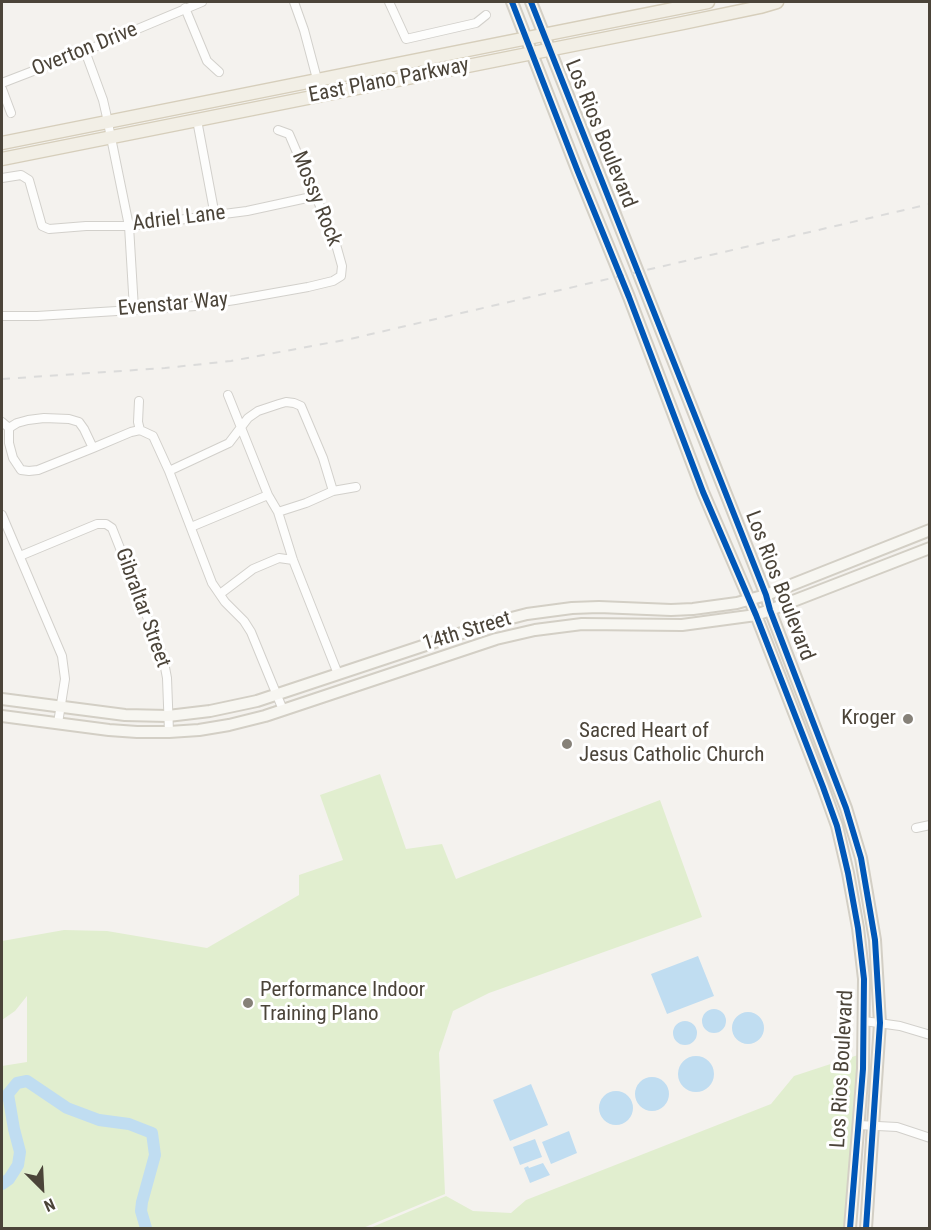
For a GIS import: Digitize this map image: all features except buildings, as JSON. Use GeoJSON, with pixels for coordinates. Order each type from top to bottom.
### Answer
{"type":"FeatureCollection","features":[{"type":"Feature","properties":{"kind":"main road","name":"Los Rios Boulevard"},"geometry":{"type":"LineString","coordinates":[[512,2],[699,481],[750,599],[837,826],[858,928],[864,979],[863,1069],[850,1228]]}},
{"type":"Feature","properties":{"kind":"main road","name":"Los Rios Boulevard"},"geometry":{"type":"LineString","coordinates":[[531,2],[766,595],[855,836],[875,940],[880,1023],[866,1228]]}},
{"type":"Feature","properties":{"kind":"main road","name":"East Plano Parkway"},"geometry":{"type":"LineString","coordinates":[[2,143],[708,2]]}},
{"type":"Feature","properties":{"kind":"main road","name":"East Plano Parkway"},"geometry":{"type":"LineString","coordinates":[[2,159],[683,23],[777,2]]}},
{"type":"Feature","properties":{"kind":"main road"},"geometry":{"type":"LineString","coordinates":[[680,8],[683,23]]}},
{"type":"Feature","properties":{"kind":"main road"},"geometry":{"type":"LineString","coordinates":[[427,58],[430,72]]}},
{"type":"Feature","properties":{"kind":"main road"},"geometry":{"type":"LineString","coordinates":[[578,172],[596,166]]}},
{"type":"Feature","properties":{"kind":"main road"},"geometry":{"type":"LineString","coordinates":[[666,394],[683,386]]}},
{"type":"Feature","properties":{"kind":"main road"},"geometry":{"type":"LineString","coordinates":[[699,481],[716,471]]}},
{"type":"Feature","properties":{"kind":"main road","name":"14th Street"},"geometry":{"type":"LineString","coordinates":[[2,699],[125,715],[168,716],[225,709],[492,623],[527,614],[572,608],[693,609],[725,605],[766,595],[930,530]]}},
{"type":"Feature","properties":{"kind":"main road"},"geometry":{"type":"LineString","coordinates":[[883,548],[889,563]]}},
{"type":"Feature","properties":{"kind":"main road","name":"14th Street"},"geometry":{"type":"LineString","coordinates":[[2,716],[121,731],[169,732],[229,725],[283,710],[496,639],[552,627],[582,624],[682,625],[756,615],[930,548]]}},
{"type":"Feature","properties":{"kind":"main road"},"geometry":{"type":"LineString","coordinates":[[612,624],[613,608]]}},
{"type":"Feature","properties":{"kind":"main road"},"geometry":{"type":"LineString","coordinates":[[492,623],[496,639]]}},
{"type":"Feature","properties":{"kind":"main road"},"geometry":{"type":"LineString","coordinates":[[412,649],[417,666]]}},
{"type":"Feature","properties":{"kind":"main road"},"geometry":{"type":"LineString","coordinates":[[796,719],[810,713]]}},
{"type":"Feature","properties":{"kind":"main road"},"geometry":{"type":"LineString","coordinates":[[824,788],[837,785]]}},
{"type":"Feature","properties":{"kind":"street","name":"Overton Drive"},"geometry":{"type":"LineString","coordinates":[[2,83],[202,2]]}},
{"type":"Feature","properties":{"kind":"street"},"geometry":{"type":"LineString","coordinates":[[294,2],[321,94]]}},
{"type":"Feature","properties":{"kind":"street"},"geometry":{"type":"LineString","coordinates":[[389,2],[406,39],[476,23],[486,15]]}},
{"type":"Feature","properties":{"kind":"street"},"geometry":{"type":"LineString","coordinates":[[185,8],[207,62],[219,72]]}},
{"type":"Feature","properties":{"kind":"street"},"geometry":{"type":"LineString","coordinates":[[85,51],[103,100],[129,226],[134,309]]}},
{"type":"Feature","properties":{"kind":"street"},"geometry":{"type":"LineString","coordinates":[[2,89],[11,113]]}},
{"type":"Feature","properties":{"kind":"street"},"geometry":{"type":"LineString","coordinates":[[197,120],[215,216]]}},
{"type":"Feature","properties":{"kind":"street","name":"Mossy Rock"},"geometry":{"type":"LineString","coordinates":[[278,130],[290,134],[335,241],[342,266],[341,276]]}},
{"type":"Feature","properties":{"kind":"street","name":"Adriel Lane"},"geometry":{"type":"LineString","coordinates":[[2,178],[21,175],[29,180],[42,226],[49,229],[129,226],[215,216],[280,205],[316,196]]}},
{"type":"Feature","properties":{"kind":"street","name":"Evenstar Way"},"geometry":{"type":"LineString","coordinates":[[2,316],[37,316],[196,306],[308,287],[333,281],[341,276]]}},
{"type":"Feature","properties":{"kind":"street"},"geometry":{"type":"LineString","coordinates":[[228,395],[268,495],[278,512],[293,560],[338,674]]}},
{"type":"Feature","properties":{"kind":"street"},"geometry":{"type":"LineString","coordinates":[[140,400],[138,422],[140,430]]}},
{"type":"Feature","properties":{"kind":"street"},"geometry":{"type":"LineString","coordinates":[[169,471],[229,443],[248,418],[262,409],[286,402],[301,406],[323,458],[333,491]]}},
{"type":"Feature","properties":{"kind":"street"},"geometry":{"type":"LineString","coordinates":[[9,428],[28,420],[69,419],[79,422],[93,448]]}},
{"type":"Feature","properties":{"kind":"street"},"geometry":{"type":"LineString","coordinates":[[2,422],[9,428],[13,459],[21,470],[28,471],[38,470],[131,432],[140,430],[153,436],[213,583],[225,602],[244,621],[251,632],[283,710]]}},
{"type":"Feature","properties":{"kind":"street"},"geometry":{"type":"LineString","coordinates":[[278,512],[333,491],[356,487]]}},
{"type":"Feature","properties":{"kind":"street"},"geometry":{"type":"LineString","coordinates":[[191,527],[268,495]]}},
{"type":"Feature","properties":{"kind":"street"},"geometry":{"type":"LineString","coordinates":[[2,515],[62,656],[65,679],[58,723]]}},
{"type":"Feature","properties":{"kind":"street","name":"Gibraltar Street"},"geometry":{"type":"LineString","coordinates":[[20,556],[97,524],[106,524],[112,528],[163,657],[167,678],[169,732]]}},
{"type":"Feature","properties":{"kind":"street"},"geometry":{"type":"LineString","coordinates":[[220,594],[260,565],[279,558],[293,560]]}},
{"type":"Feature","properties":{"kind":"street"},"geometry":{"type":"LineString","coordinates":[[915,828],[930,825]]}},
{"type":"Feature","properties":{"kind":"street"},"geometry":{"type":"LineString","coordinates":[[864,1021],[900,1026],[930,1035]]}},
{"type":"Feature","properties":{"kind":"street"},"geometry":{"type":"LineString","coordinates":[[858,1125],[897,1127],[930,1138]]}},
{"type":"Feature","properties":{"kind":"green space","name":"Performance Indoor Training Plano"},"geometry":{"type":"Polygon","coordinates":[[[380,774],[406,849],[442,844],[456,879],[660,800],[702,917],[489,993],[453,1011],[439,1053],[445,1194],[363,1228],[2,1228],[2,1066],[27,1062],[27,996],[15,1011],[2,1020],[2,941],[64,930],[107,931],[207,948],[299,895],[299,875],[343,860],[320,795],[380,774]]]}},
{"type":"Feature","properties":{"kind":"green space"},"geometry":{"type":"Polygon","coordinates":[[[858,1055],[844,1228],[370,1228],[446,1196],[473,1211],[511,1213],[526,1200],[771,1104],[794,1076],[858,1055]]]}},
{"type":"Feature","properties":{"kind":"water"},"geometry":{"type":"Polygon","coordinates":[[[698,956],[714,996],[667,1014],[651,974],[698,956]]]}},
{"type":"Feature","properties":{"kind":"water"},"geometry":{"type":"Polygon","coordinates":[[[714,1009],[723,1012],[726,1021],[723,1030],[714,1033],[705,1030],[702,1021],[705,1012],[714,1009]]]}},
{"type":"Feature","properties":{"kind":"water"},"geometry":{"type":"Polygon","coordinates":[[[748,1012],[759,1017],[764,1028],[759,1039],[748,1044],[737,1039],[732,1028],[737,1017],[748,1012]]]}},
{"type":"Feature","properties":{"kind":"water"},"geometry":{"type":"Polygon","coordinates":[[[685,1021],[694,1024],[697,1033],[694,1042],[685,1045],[676,1042],[673,1033],[676,1024],[685,1021]]]}},
{"type":"Feature","properties":{"kind":"water"},"geometry":{"type":"Polygon","coordinates":[[[696,1056],[709,1061],[714,1074],[709,1087],[696,1092],[683,1087],[678,1074],[683,1061],[696,1056]]]}},
{"type":"Feature","properties":{"kind":"water"},"geometry":{"type":"Polygon","coordinates":[[[652,1077],[664,1082],[669,1094],[664,1106],[652,1111],[640,1106],[635,1094],[640,1082],[652,1077]]]}},
{"type":"Feature","properties":{"kind":"water"},"geometry":{"type":"Polygon","coordinates":[[[531,1084],[548,1125],[510,1141],[493,1100],[531,1084]]]}},
{"type":"Feature","properties":{"kind":"water"},"geometry":{"type":"Polygon","coordinates":[[[616,1091],[628,1096],[633,1108],[628,1120],[616,1125],[604,1120],[599,1108],[604,1096],[616,1091]]]}},
{"type":"Feature","properties":{"kind":"water"},"geometry":{"type":"Polygon","coordinates":[[[569,1131],[577,1153],[551,1164],[542,1142],[569,1131]]]}},
{"type":"Feature","properties":{"kind":"water"},"geometry":{"type":"Polygon","coordinates":[[[535,1139],[542,1157],[520,1165],[513,1147],[535,1139]]]}},
{"type":"Feature","properties":{"kind":"water"},"geometry":{"type":"Polygon","coordinates":[[[543,1163],[550,1175],[530,1183],[524,1168],[543,1163]]]}},
{"type":"Feature","properties":{"kind":"waterway"},"geometry":{"type":"LineString","coordinates":[[2,1184],[9,1179],[18,1165],[20,1152],[8,1094],[17,1083],[27,1081],[67,1108],[99,1120],[129,1124],[152,1133],[155,1155],[141,1211],[146,1228]]}},
{"type":"Feature","properties":{"kind":"railway"},"geometry":{"type":"LineString","coordinates":[[2,379],[165,368],[231,361],[350,339],[930,204]]}},
{"type":"Feature","properties":{"kind":"cycle path"},"geometry":{"type":"LineString","coordinates":[[512,2],[629,297],[703,492],[756,615],[837,826],[858,928],[864,979],[863,1069],[850,1228]]}},
{"type":"Feature","properties":{"kind":"cycle path"},"geometry":{"type":"LineString","coordinates":[[531,2],[766,595],[846,808],[861,858],[875,940],[880,1023],[866,1228]]}},
{"type":"Feature","properties":{"kind":"place","name":"Kroger"},"geometry":{"type":"Point","coordinates":[908,719]}},
{"type":"Feature","properties":{"kind":"place","name":"Sacred Heart of Jesus Catholic Church"},"geometry":{"type":"Point","coordinates":[567,744]}},
{"type":"Feature","properties":{"kind":"place","name":"Performance Indoor Training Plano"},"geometry":{"type":"Point","coordinates":[248,1003]}}]}
